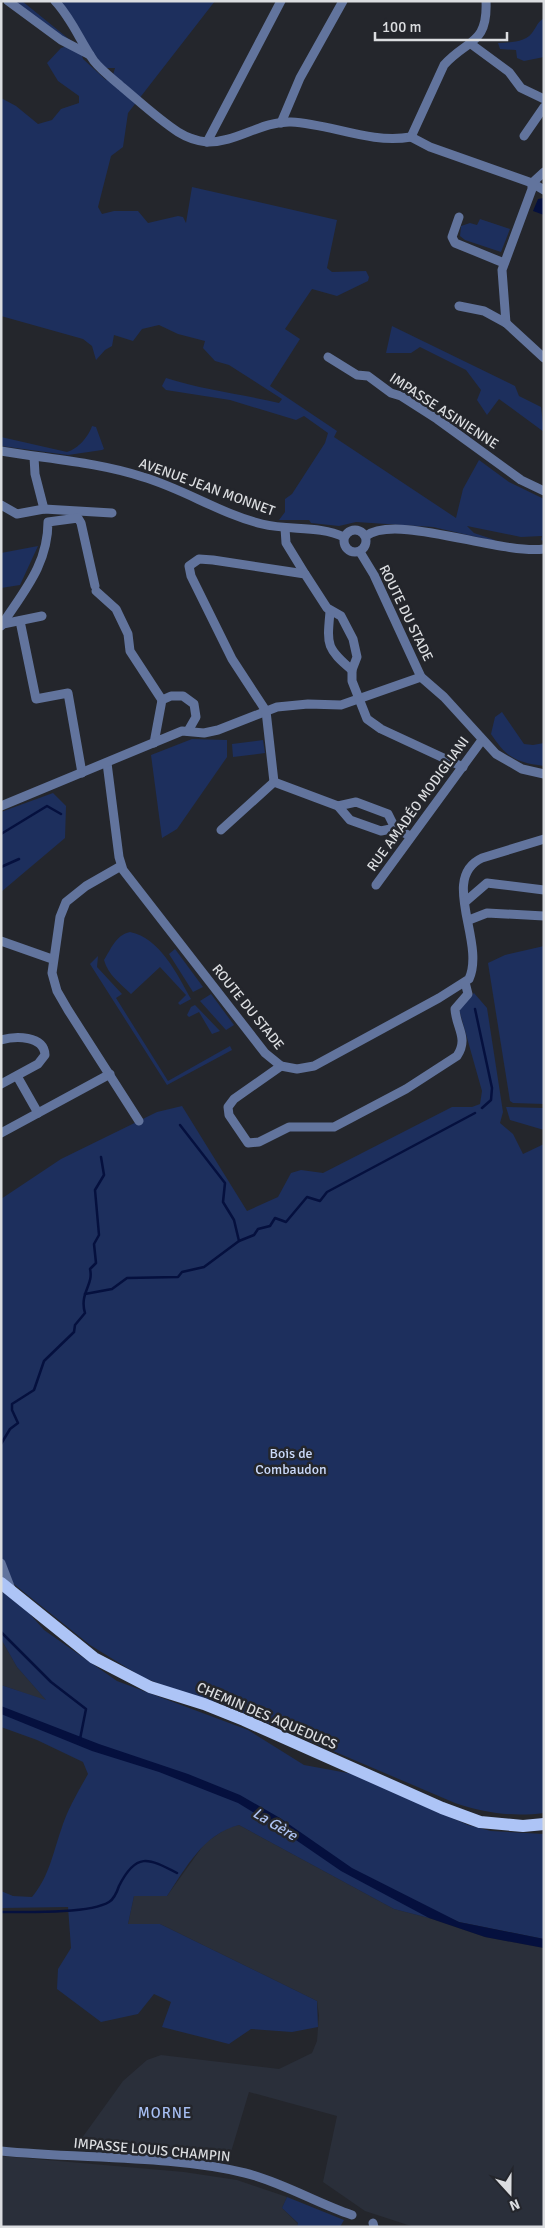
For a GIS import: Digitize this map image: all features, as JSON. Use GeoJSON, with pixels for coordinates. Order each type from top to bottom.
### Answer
{"type":"FeatureCollection","features":[{"type":"Feature","properties":{"kind":"main road","name":"CHEMIN DES AQUEDUCS"},"geometry":{"type":"LineString","coordinates":[[6,1586],[94,1658],[150,1687],[212,1708],[442,1808],[480,1822],[522,1826],[544,1824]]}},
{"type":"Feature","properties":{"kind":"street"},"geometry":{"type":"LineString","coordinates":[[8,1],[62,40],[90,55]]}},
{"type":"Feature","properties":{"kind":"street"},"geometry":{"type":"LineString","coordinates":[[54,1],[72,21],[90,55],[100,68],[170,126],[188,137],[207,142],[220,141],[264,125],[300,123],[362,137],[411,138],[430,147],[532,183],[544,190]]}},
{"type":"Feature","properties":{"kind":"street"},"geometry":{"type":"LineString","coordinates":[[207,142],[281,1]]}},
{"type":"Feature","properties":{"kind":"street"},"geometry":{"type":"LineString","coordinates":[[281,123],[300,78],[343,1]]}},
{"type":"Feature","properties":{"kind":"street"},"geometry":{"type":"LineString","coordinates":[[411,138],[440,72],[453,56],[471,44],[483,28],[486,1]]}},
{"type":"Feature","properties":{"kind":"street"},"geometry":{"type":"LineString","coordinates":[[471,44],[509,72],[528,93],[544,99]]}},
{"type":"Feature","properties":{"kind":"street"},"geometry":{"type":"LineString","coordinates":[[524,136],[544,106]]}},
{"type":"Feature","properties":{"kind":"street"},"geometry":{"type":"LineString","coordinates":[[506,323],[502,275],[504,263],[532,190],[532,183],[544,172]]}},
{"type":"Feature","properties":{"kind":"street"},"geometry":{"type":"LineString","coordinates":[[459,217],[452,237],[455,243],[504,263]]}},
{"type":"Feature","properties":{"kind":"street"},"geometry":{"type":"LineString","coordinates":[[459,306],[484,311],[506,323],[544,358]]}},
{"type":"Feature","properties":{"kind":"street","name":"IMPASSE ASINIENNE"},"geometry":{"type":"LineString","coordinates":[[328,357],[358,374],[368,376],[391,393],[401,396],[443,423],[521,480],[544,491]]}},
{"type":"Feature","properties":{"kind":"street","name":"AVENUE JEAN MONNET"},"geometry":{"type":"LineString","coordinates":[[1,451],[128,472],[156,481],[227,512],[261,524],[284,528],[319,529],[344,536]]}},
{"type":"Feature","properties":{"kind":"street"},"geometry":{"type":"LineString","coordinates":[[34,457],[35,474],[44,509]]}},
{"type":"Feature","properties":{"kind":"street"},"geometry":{"type":"LineString","coordinates":[[1,505],[16,514],[44,509],[112,513]]}},
{"type":"Feature","properties":{"kind":"street"},"geometry":{"type":"LineString","coordinates":[[2,625],[41,565],[48,534],[48,522],[78,518],[81,522],[96,589],[116,609],[128,634],[130,651],[162,700],[154,743]]}},
{"type":"Feature","properties":{"kind":"street"},"geometry":{"type":"LineString","coordinates":[[284,528],[286,543],[305,574],[330,612],[340,616],[353,640],[357,657],[352,670],[352,681],[363,713],[370,723],[463,767]]}},
{"type":"Feature","properties":{"kind":"street"},"geometry":{"type":"LineString","coordinates":[[355,529],[361,531],[366,536],[365,548],[360,552],[353,552],[347,549],[344,543],[344,536],[348,531],[355,529]]}},
{"type":"Feature","properties":{"kind":"street"},"geometry":{"type":"LineString","coordinates":[[366,536],[377,530],[401,530],[431,533],[504,547],[544,549]]}},
{"type":"Feature","properties":{"kind":"street","name":"ROUTE DU STADE"},"geometry":{"type":"LineString","coordinates":[[360,552],[374,575],[421,677],[444,696],[496,754],[513,765],[544,774]]}},
{"type":"Feature","properties":{"kind":"street"},"geometry":{"type":"LineString","coordinates":[[274,782],[266,711],[219,635],[189,566],[199,559],[305,574]]}},
{"type":"Feature","properties":{"kind":"street"},"geometry":{"type":"LineString","coordinates":[[330,612],[328,638],[333,654],[352,670]]}},
{"type":"Feature","properties":{"kind":"street"},"geometry":{"type":"LineString","coordinates":[[2,625],[42,616]]}},
{"type":"Feature","properties":{"kind":"street"},"geometry":{"type":"LineString","coordinates":[[20,621],[36,698],[68,693],[82,773]]}},
{"type":"Feature","properties":{"kind":"street"},"geometry":{"type":"LineString","coordinates":[[1,806],[188,730],[204,733],[218,730],[266,711],[293,705],[341,706],[421,677]]}},
{"type":"Feature","properties":{"kind":"street"},"geometry":{"type":"LineString","coordinates":[[162,700],[171,696],[183,696],[194,704],[196,717],[188,730]]}},
{"type":"Feature","properties":{"kind":"street","name":"RUE AMADÉO MODIGLIANI"},"geometry":{"type":"LineString","coordinates":[[376,885],[482,740]]}},
{"type":"Feature","properties":{"kind":"street"},"geometry":{"type":"LineString","coordinates":[[107,763],[121,866],[86,886],[66,902],[60,917],[52,959],[52,973],[57,991],[139,1120]]}},
{"type":"Feature","properties":{"kind":"street"},"geometry":{"type":"LineString","coordinates":[[274,782],[338,806],[350,820],[381,831],[396,828]]}},
{"type":"Feature","properties":{"kind":"street"},"geometry":{"type":"LineString","coordinates":[[221,830],[274,782]]}},
{"type":"Feature","properties":{"kind":"street"},"geometry":{"type":"LineString","coordinates":[[338,806],[356,802],[388,814],[396,828],[410,836]]}},
{"type":"Feature","properties":{"kind":"street"},"geometry":{"type":"LineString","coordinates":[[280,1066],[234,1099],[228,1107],[229,1115],[248,1143],[259,1142],[289,1127],[334,1127],[406,1089],[457,1056],[461,1049],[463,1037],[455,1010],[468,994],[465,982],[472,971],[474,958],[463,877],[473,863],[544,839]]}},
{"type":"Feature","properties":{"kind":"street","name":"ROUTE DU STADE"},"geometry":{"type":"LineString","coordinates":[[121,866],[230,1009],[265,1053],[280,1066],[297,1069],[314,1066],[465,982]]}},
{"type":"Feature","properties":{"kind":"street"},"geometry":{"type":"LineString","coordinates":[[465,902],[487,883],[544,890]]}},
{"type":"Feature","properties":{"kind":"street"},"geometry":{"type":"LineString","coordinates":[[469,920],[487,913],[544,916]]}},
{"type":"Feature","properties":{"kind":"street"},"geometry":{"type":"LineString","coordinates":[[1,941],[52,959]]}},
{"type":"Feature","properties":{"kind":"street"},"geometry":{"type":"LineString","coordinates":[[1,1040],[25,1037],[34,1040],[45,1050],[43,1060],[1,1084]]}},
{"type":"Feature","properties":{"kind":"street"},"geometry":{"type":"LineString","coordinates":[[1,1133],[110,1074]]}},
{"type":"Feature","properties":{"kind":"street"},"geometry":{"type":"LineString","coordinates":[[16,1076],[38,1112]]}},
{"type":"Feature","properties":{"kind":"street"},"geometry":{"type":"LineString","coordinates":[[1,1563],[6,1586]]}},
{"type":"Feature","properties":{"kind":"street","name":"IMPASSE LOUIS CHAMPIN"},"geometry":{"type":"LineString","coordinates":[[1,2152],[168,2162],[237,2171],[261,2178],[352,2214]]}},
{"type":"Feature","properties":{"kind":"shaded area"},"geometry":{"type":"Polygon","coordinates":[[[1,1639],[17,1667],[47,1701],[1,1685],[1,1639]]]}},
{"type":"Feature","properties":{"kind":"shaded area"},"geometry":{"type":"Polygon","coordinates":[[[239,1825],[394,1909],[429,1918],[485,1937],[544,1948],[544,2227],[414,2227],[365,2211],[323,2182],[337,2116],[249,2092],[228,2162],[74,2149],[123,2081],[147,2060],[161,2055],[279,2069],[312,2053],[317,2041],[319,2015],[317,2001],[160,1924],[128,1924],[134,1896],[167,1896],[205,1843],[227,1828],[239,1825]]]}},
{"type":"Feature","properties":{"kind":"shaded area"},"geometry":{"type":"Polygon","coordinates":[[[1,2156],[184,2172],[237,2180],[287,2197],[282,2208],[298,2224],[297,2227],[1,2227],[1,2156]]]}},
{"type":"Feature","properties":{"kind":"green space"},"geometry":{"type":"Polygon","coordinates":[[[12,1],[22,1],[80,48],[83,59],[106,80],[113,75],[115,68],[105,68],[58,1],[215,1],[128,113],[123,147],[111,156],[98,207],[102,214],[114,211],[138,211],[148,223],[178,216],[183,217],[186,223],[192,187],[337,220],[327,268],[332,272],[366,271],[369,277],[368,281],[337,296],[312,289],[285,329],[300,339],[270,386],[337,431],[334,437],[456,518],[463,489],[479,460],[509,482],[544,499],[544,541],[541,540],[542,536],[521,537],[467,526],[474,533],[495,540],[433,527],[356,522],[339,526],[311,523],[309,520],[279,520],[285,512],[285,499],[292,494],[325,443],[328,433],[304,416],[296,420],[230,400],[166,390],[162,386],[166,378],[194,386],[279,403],[282,399],[229,365],[215,361],[203,348],[205,341],[178,334],[159,325],[142,329],[133,341],[114,335],[112,346],[105,350],[96,360],[92,346],[83,339],[1,316],[1,98],[16,106],[38,124],[52,120],[61,109],[79,103],[79,96],[58,81],[47,63],[61,48],[71,45],[12,1]]]}},
{"type":"Feature","properties":{"kind":"green space"},"geometry":{"type":"Polygon","coordinates":[[[544,18],[544,57],[524,61],[517,58],[516,50],[500,49],[498,43],[523,40],[531,34],[544,18]]]}},
{"type":"Feature","properties":{"kind":"green space"},"geometry":{"type":"Polygon","coordinates":[[[480,219],[510,229],[501,252],[465,240],[460,236],[461,226],[470,223],[477,225],[480,219]]]}},
{"type":"Feature","properties":{"kind":"green space"},"geometry":{"type":"Polygon","coordinates":[[[392,326],[515,386],[519,396],[541,407],[544,432],[499,399],[487,415],[477,400],[481,390],[466,370],[420,347],[411,353],[386,353],[392,326]]]}},
{"type":"Feature","properties":{"kind":"green space"},"geometry":{"type":"Polygon","coordinates":[[[92,426],[96,427],[104,449],[102,450],[68,455],[1,446],[1,437],[67,452],[82,442],[92,426]]]}},
{"type":"Feature","properties":{"kind":"green space"},"geometry":{"type":"Polygon","coordinates":[[[38,546],[20,585],[1,588],[1,553],[38,546]]]}},
{"type":"Feature","properties":{"kind":"green space"},"geometry":{"type":"Polygon","coordinates":[[[502,712],[524,744],[544,743],[544,766],[526,763],[513,758],[502,749],[491,734],[495,717],[502,712]]]}},
{"type":"Feature","properties":{"kind":"green space"},"geometry":{"type":"Polygon","coordinates":[[[192,739],[227,740],[227,757],[177,829],[162,838],[151,755],[192,739]]]}},
{"type":"Feature","properties":{"kind":"green space"},"geometry":{"type":"Polygon","coordinates":[[[263,740],[265,753],[233,757],[232,744],[263,740]]]}},
{"type":"Feature","properties":{"kind":"green space"},"geometry":{"type":"Polygon","coordinates":[[[53,793],[66,806],[65,838],[1,892],[1,812],[53,793]]]}},
{"type":"Feature","properties":{"kind":"green space"},"geometry":{"type":"Polygon","coordinates":[[[130,932],[150,941],[159,949],[173,968],[191,999],[180,1005],[178,1003],[186,995],[160,967],[131,994],[115,978],[108,970],[104,960],[117,939],[130,932]]]}},
{"type":"Feature","properties":{"kind":"green space"},"geometry":{"type":"Polygon","coordinates":[[[544,946],[544,1104],[513,1103],[510,1101],[488,963],[505,955],[544,946]]]}},
{"type":"Feature","properties":{"kind":"green space"},"geometry":{"type":"Polygon","coordinates":[[[175,949],[203,987],[193,992],[169,954],[175,949]]]}},
{"type":"Feature","properties":{"kind":"green space"},"geometry":{"type":"Polygon","coordinates":[[[98,956],[97,967],[122,994],[116,998],[168,1081],[230,1046],[232,1050],[167,1085],[90,964],[98,956]]]}},
{"type":"Feature","properties":{"kind":"green space","name":"Bois de Combaudon"},"geometry":{"type":"Polygon","coordinates":[[[474,993],[487,1008],[503,1112],[500,1123],[513,1134],[523,1154],[544,1144],[544,1813],[521,1815],[477,1809],[455,1803],[223,1704],[180,1692],[142,1677],[90,1645],[10,1581],[1,1559],[1,1199],[61,1159],[157,1112],[182,1106],[247,1211],[278,1197],[291,1173],[301,1170],[323,1173],[452,1107],[472,1107],[480,1104],[482,1091],[460,1013],[460,1007],[474,993]]]}},
{"type":"Feature","properties":{"kind":"green space"},"geometry":{"type":"Polygon","coordinates":[[[211,994],[234,1025],[226,1030],[200,1001],[211,994]]]}},
{"type":"Feature","properties":{"kind":"green space"},"geometry":{"type":"Polygon","coordinates":[[[195,1005],[220,1031],[212,1034],[199,1012],[189,1017],[187,1015],[191,1007],[195,1005]]]}},
{"type":"Feature","properties":{"kind":"green space"},"geometry":{"type":"Polygon","coordinates":[[[506,1107],[544,1108],[544,1130],[510,1120],[506,1107]]]}},
{"type":"Feature","properties":{"kind":"green space"},"geometry":{"type":"Polygon","coordinates":[[[1,1591],[21,1604],[44,1630],[117,1681],[248,1730],[304,1765],[353,1774],[468,1825],[491,1831],[544,1834],[544,1939],[459,1922],[434,1911],[429,1918],[394,1909],[239,1825],[226,1829],[205,1844],[167,1896],[134,1896],[128,1924],[160,1924],[317,2001],[318,2027],[292,2032],[251,2029],[229,2044],[162,2027],[171,2002],[154,1994],[138,2014],[101,2022],[57,1989],[58,1969],[71,1948],[68,1907],[1,1908],[1,1891],[13,1896],[32,1897],[38,1889],[50,1865],[66,1815],[88,1774],[83,1762],[37,1740],[1,1727],[1,1685],[46,1700],[17,1667],[1,1639],[1,1591]]]}},
{"type":"Feature","properties":{"kind":"green space"},"geometry":{"type":"Polygon","coordinates":[[[287,2197],[344,2220],[340,2227],[297,2227],[298,2223],[282,2208],[287,2197]]]}},
{"type":"Feature","properties":{"kind":"water"},"geometry":{"type":"Polygon","coordinates":[[[544,198],[544,215],[533,211],[538,199],[544,198]]]}},
{"type":"Feature","properties":{"kind":"water","name":"La Gère"},"geometry":{"type":"Polygon","coordinates":[[[1,1706],[99,1744],[188,1774],[240,1795],[280,1818],[352,1868],[459,1922],[544,1939],[544,1948],[485,1937],[429,1918],[341,1871],[238,1803],[159,1772],[92,1751],[1,1714],[1,1706]]]}},
{"type":"Feature","properties":{"kind":"waterway"},"geometry":{"type":"LineString","coordinates":[[1,834],[47,806],[61,814]]}},
{"type":"Feature","properties":{"kind":"waterway"},"geometry":{"type":"LineString","coordinates":[[1,867],[19,859]]}},
{"type":"Feature","properties":{"kind":"waterway"},"geometry":{"type":"LineString","coordinates":[[475,1009],[492,1088],[491,1100],[482,1108]]}},
{"type":"Feature","properties":{"kind":"waterway"},"geometry":{"type":"LineString","coordinates":[[85,1294],[112,1289],[127,1278],[178,1277],[182,1272],[204,1267],[239,1241],[254,1235],[258,1229],[270,1226],[275,1218],[286,1222],[307,1197],[320,1201],[327,1192],[475,1113]]}},
{"type":"Feature","properties":{"kind":"waterway"},"geometry":{"type":"LineString","coordinates":[[180,1125],[225,1183],[223,1202],[234,1220],[239,1241]]}},
{"type":"Feature","properties":{"kind":"waterway"},"geometry":{"type":"LineString","coordinates":[[1,1444],[10,1429],[18,1423],[12,1410],[12,1404],[34,1390],[44,1361],[74,1332],[75,1325],[85,1313],[84,1300],[91,1275],[90,1269],[96,1263],[94,1244],[99,1235],[95,1190],[104,1175],[101,1157]]}},
{"type":"Feature","properties":{"kind":"waterway"},"geometry":{"type":"LineString","coordinates":[[1,1632],[51,1682],[86,1709],[80,1739]]}},
{"type":"Feature","properties":{"kind":"waterway"},"geometry":{"type":"LineString","coordinates":[[1,1912],[56,1912],[100,1906],[112,1899],[131,1868],[137,1863],[144,1861],[158,1864],[177,1873]]}},
{"type":"Feature","properties":{"kind":"district","name":"MORNE"},"geometry":{"type":"Point","coordinates":[165,2113]}}]}
